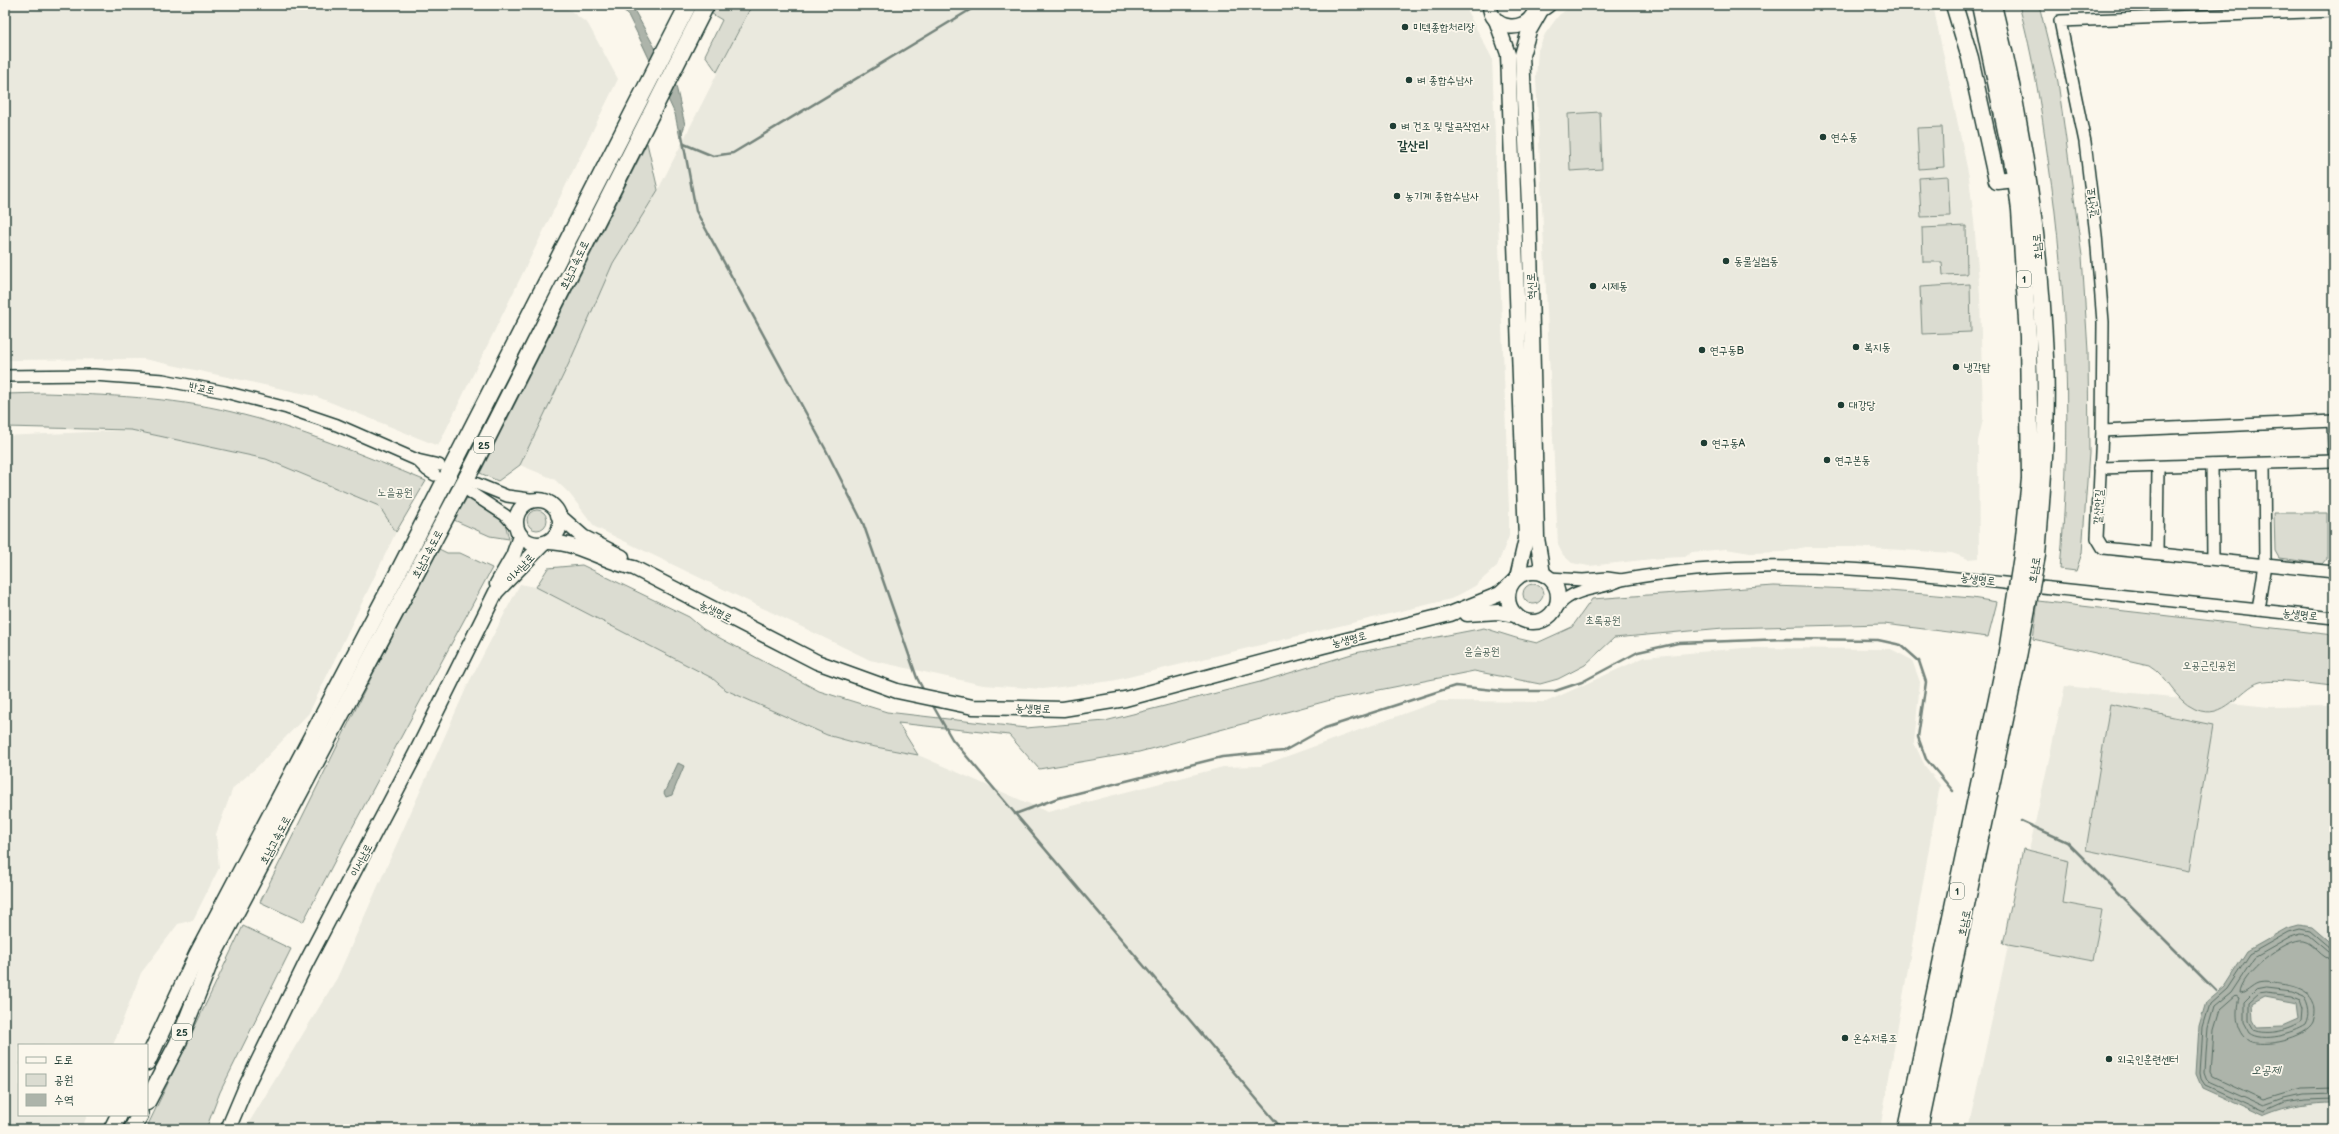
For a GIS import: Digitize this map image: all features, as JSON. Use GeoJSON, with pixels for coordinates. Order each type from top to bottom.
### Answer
{"type":"FeatureCollection","features":[{"type":"Feature","properties":{"kind":"highway","name":"호남고속도로"},"geometry":{"type":"LineString","coordinates":[[148,1060],[197,955],[400,569],[688,5]]}},
{"type":"Feature","properties":{"kind":"highway","name":"호남고속도로"},"geometry":{"type":"LineString","coordinates":[[148,1100],[178,1043],[211,959],[474,464],[706,5]]}},
{"type":"Feature","properties":{"kind":"highway"},"geometry":{"type":"LineString","coordinates":[[1954,5],[1970,58],[1998,181],[2016,180]]}},
{"type":"Feature","properties":{"kind":"highway","name":"호남로"},"geometry":{"type":"LineString","coordinates":[[1980,5],[2016,180],[2020,210],[2028,353],[2030,556]]}},
{"type":"Feature","properties":{"kind":"highway","name":"호남로"},"geometry":{"type":"LineString","coordinates":[[1919,1129],[2013,654],[2044,465],[2045,359],[2035,224],[2019,120],[1994,5]]}},
{"type":"Feature","properties":{"kind":"highway","name":"호남로"},"geometry":{"type":"LineString","coordinates":[[1906,1129],[2013,654]]}},
{"type":"Feature","properties":{"kind":"highway"},"geometry":{"type":"LineString","coordinates":[[1903,1129],[1914,1096]]}},
{"type":"Feature","properties":{"kind":"highway"},"geometry":{"type":"LineString","coordinates":[[112,1129],[118,1116]]}},
{"type":"Feature","properties":{"kind":"highway"},"geometry":{"type":"LineString","coordinates":[[132,1129],[139,1116]]}},
{"type":"Feature","properties":{"kind":"main road","name":"혁신로"},"geometry":{"type":"LineString","coordinates":[[1490,5],[1492,15],[1496,20],[1510,28],[1517,27],[1537,13]]}},
{"type":"Feature","properties":{"kind":"main road","name":"혁신로"},"geometry":{"type":"LineString","coordinates":[[1537,13],[1522,55],[1522,72],[1529,212],[1537,538],[1546,576]]}},
{"type":"Feature","properties":{"kind":"main road","name":"혁신로"},"geometry":{"type":"LineString","coordinates":[[1496,20],[1508,54],[1526,539],[1515,581]]}},
{"type":"Feature","properties":{"kind":"main road","name":"농생명로"},"geometry":{"type":"LineString","coordinates":[[537,500],[551,505],[558,515],[583,536],[624,558],[634,568]]}},
{"type":"Feature","properties":{"kind":"main road"},"geometry":{"type":"LineString","coordinates":[[518,531],[518,512],[529,502],[537,500]]}},
{"type":"Feature","properties":{"kind":"main road"},"geometry":{"type":"LineString","coordinates":[[546,543],[557,532],[560,525],[558,515]]}},
{"type":"Feature","properties":{"kind":"main road","name":"농생명로"},"geometry":{"type":"LineString","coordinates":[[518,531],[530,543],[575,545],[618,565],[634,568],[817,662],[897,692],[973,707],[1063,709],[1125,699],[1315,648],[1450,614],[1500,594],[1515,581],[1529,572],[1546,576]]}},
{"type":"Feature","properties":{"kind":"main road","name":"이서남로"},"geometry":{"type":"LineString","coordinates":[[228,1129],[247,1084],[306,964],[416,753],[496,592],[498,582],[512,556],[518,531]]}},
{"type":"Feature","properties":{"kind":"main road","name":"이서남로"},"geometry":{"type":"LineString","coordinates":[[496,592],[546,543]]}},
{"type":"Feature","properties":{"kind":"main road"},"geometry":{"type":"LineString","coordinates":[[1546,576],[1557,590],[1557,603],[1554,610]]}},
{"type":"Feature","properties":{"kind":"main road"},"geometry":{"type":"LineString","coordinates":[[1515,581],[1508,594],[1509,601],[1516,615]]}},
{"type":"Feature","properties":{"kind":"main road","name":"농생명로"},"geometry":{"type":"LineString","coordinates":[[1450,614],[1498,612],[1516,615],[1532,622],[1544,618],[1554,610]]}},
{"type":"Feature","properties":{"kind":"street","name":"갈산1로"},"geometry":{"type":"LineString","coordinates":[[2102,431],[2102,322],[2096,235],[2085,142],[2060,21],[2334,11]]}},
{"type":"Feature","properties":{"kind":"street","name":"반교로"},"geometry":{"type":"LineString","coordinates":[[5,376],[94,375],[162,380],[225,392],[287,408],[337,425],[417,460],[427,470],[437,470]]}},
{"type":"Feature","properties":{"kind":"street"},"geometry":{"type":"LineString","coordinates":[[2334,452],[2333,421],[2102,431],[2100,468],[2158,468],[2334,461]]}},
{"type":"Feature","properties":{"kind":"street"},"geometry":{"type":"LineString","coordinates":[[2258,610],[2265,564],[2264,464]]}},
{"type":"Feature","properties":{"kind":"street"},"geometry":{"type":"LineString","coordinates":[[2212,466],[2213,558]]}},
{"type":"Feature","properties":{"kind":"street","name":"갈산안길"},"geometry":{"type":"LineString","coordinates":[[2100,468],[2097,538],[2103,548],[2213,558],[2334,572]]}},
{"type":"Feature","properties":{"kind":"street"},"geometry":{"type":"LineString","coordinates":[[2158,468],[2158,553]]}},
{"type":"Feature","properties":{"kind":"street"},"geometry":{"type":"LineString","coordinates":[[518,531],[506,515],[473,487],[507,496],[537,500]]}},
{"type":"Feature","properties":{"kind":"street","name":"농생명로"},"geometry":{"type":"LineString","coordinates":[[1546,576],[1583,580],[1607,578],[1620,580],[1703,568],[1778,566],[1848,567],[2334,618]]}},
{"type":"Feature","properties":{"kind":"street","name":"농생명로"},"geometry":{"type":"LineString","coordinates":[[1554,610],[1567,598],[1588,589],[1608,586],[1620,580]]}},
{"type":"Feature","properties":{"kind":"shaded area"},"geometry":{"type":"Polygon","coordinates":[[[5,5],[563,5],[588,24],[618,79],[438,446],[315,396],[144,359],[5,360],[5,5]]]}},
{"type":"Feature","properties":{"kind":"shaded area"},"geometry":{"type":"Polygon","coordinates":[[[752,5],[1468,5],[1468,13],[1492,58],[1509,510],[1509,536],[1497,566],[1475,586],[1451,599],[1112,681],[1043,689],[983,685],[870,660],[595,527],[569,493],[554,479],[520,465],[571,359],[613,263],[658,190],[752,5]]]}},
{"type":"Feature","properties":{"kind":"shaded area"},"geometry":{"type":"Polygon","coordinates":[[[1573,5],[1933,5],[1969,177],[1974,221],[1980,294],[1983,420],[1978,441],[1979,558],[1968,559],[1952,553],[1852,547],[1805,547],[1783,552],[1750,553],[1726,549],[1692,552],[1685,557],[1661,558],[1589,566],[1572,563],[1563,555],[1558,545],[1536,78],[1538,50],[1545,34],[1559,15],[1573,5]]]}},
{"type":"Feature","properties":{"kind":"shaded area"},"geometry":{"type":"Polygon","coordinates":[[[131,430],[266,459],[379,506],[396,532],[309,713],[256,768],[233,788],[216,834],[219,868],[193,920],[178,924],[141,973],[113,1044],[18,1044],[18,1116],[87,1116],[82,1129],[5,1129],[5,436],[131,430]]]}},
{"type":"Feature","properties":{"kind":"shaded area"},"geometry":{"type":"Polygon","coordinates":[[[520,584],[536,587],[712,678],[726,690],[827,735],[860,744],[918,755],[1048,812],[1223,767],[1260,766],[1439,701],[1546,702],[1645,657],[1743,648],[1891,649],[1912,660],[1920,682],[1914,743],[1925,766],[1940,785],[1880,1129],[245,1129],[337,978],[468,684],[520,584]]]}},
{"type":"Feature","properties":{"kind":"shaded area"},"geometry":{"type":"Polygon","coordinates":[[[2065,686],[2269,707],[2334,706],[2334,1129],[1968,1129],[2065,686]]]}},
{"type":"Feature","properties":{"kind":"green space"},"geometry":{"type":"Polygon","coordinates":[[[717,5],[752,5],[717,72],[705,55],[722,20],[712,14],[717,5]]]}},
{"type":"Feature","properties":{"kind":"green space"},"geometry":{"type":"Polygon","coordinates":[[[2019,5],[2039,5],[2058,82],[2082,256],[2088,351],[2089,453],[2082,553],[2076,571],[2060,569],[2064,518],[2067,415],[2064,312],[2055,210],[2045,140],[2032,62],[2019,5]]]}},
{"type":"Feature","properties":{"kind":"green space"},"geometry":{"type":"Polygon","coordinates":[[[1600,112],[1602,169],[1570,171],[1568,114],[1600,112]]]}},
{"type":"Feature","properties":{"kind":"green space"},"geometry":{"type":"Polygon","coordinates":[[[1942,127],[1944,167],[1919,169],[1917,128],[1942,127]]]}},
{"type":"Feature","properties":{"kind":"green space"},"geometry":{"type":"Polygon","coordinates":[[[647,143],[658,190],[613,263],[571,359],[520,465],[498,481],[480,473],[647,143]]]}},
{"type":"Feature","properties":{"kind":"green space"},"geometry":{"type":"Polygon","coordinates":[[[1948,176],[1950,216],[1921,217],[1919,178],[1948,176]]]}},
{"type":"Feature","properties":{"kind":"green space"},"geometry":{"type":"Polygon","coordinates":[[[1966,226],[1967,274],[1943,275],[1942,262],[1923,262],[1922,228],[1966,226]]]}},
{"type":"Feature","properties":{"kind":"green space"},"geometry":{"type":"Polygon","coordinates":[[[1970,284],[1971,332],[1922,334],[1920,287],[1970,284]]]}},
{"type":"Feature","properties":{"kind":"green space","name":"노을공원"},"geometry":{"type":"Polygon","coordinates":[[[44,393],[115,396],[162,400],[232,412],[257,418],[306,434],[426,481],[396,532],[379,506],[266,459],[131,430],[5,427],[5,394],[44,393]]]}},
{"type":"Feature","properties":{"kind":"green space"},"geometry":{"type":"Polygon","coordinates":[[[467,498],[505,523],[509,539],[490,536],[454,520],[467,498]]]}},
{"type":"Feature","properties":{"kind":"green space"},"geometry":{"type":"Polygon","coordinates":[[[533,510],[541,510],[547,516],[547,524],[541,530],[533,530],[527,524],[527,516],[533,510]]]}},
{"type":"Feature","properties":{"kind":"green space"},"geometry":{"type":"Polygon","coordinates":[[[2274,513],[2327,513],[2327,558],[2322,564],[2279,558],[2275,551],[2274,513]]]}},
{"type":"Feature","properties":{"kind":"green space"},"geometry":{"type":"Polygon","coordinates":[[[439,549],[447,553],[460,553],[492,568],[303,922],[260,902],[373,674],[439,549]]]}},
{"type":"Feature","properties":{"kind":"green space","name":"윤슬공원"},"geometry":{"type":"Polygon","coordinates":[[[582,565],[689,617],[703,629],[819,691],[887,712],[1026,728],[1105,721],[1260,682],[1355,653],[1484,628],[1537,643],[1572,627],[1592,599],[1774,586],[1877,590],[1972,598],[1997,602],[1988,637],[1884,624],[1723,628],[1614,638],[1585,665],[1558,679],[1540,684],[1474,671],[1334,699],[1139,752],[1039,769],[1009,735],[898,723],[918,755],[860,744],[827,735],[726,690],[712,678],[536,587],[548,568],[582,565]]]}},
{"type":"Feature","properties":{"kind":"green space"},"geometry":{"type":"Polygon","coordinates":[[[1533,584],[1540,587],[1543,594],[1540,601],[1533,604],[1526,601],[1523,594],[1526,587],[1533,584]]]}},
{"type":"Feature","properties":{"kind":"green space","name":"오공근린공원"},"geometry":{"type":"Polygon","coordinates":[[[2038,601],[2334,635],[2334,686],[2276,680],[2260,682],[2253,685],[2223,708],[2206,712],[2195,709],[2187,705],[2161,675],[2149,665],[2033,639],[2038,601]]]}},
{"type":"Feature","properties":{"kind":"green space"},"geometry":{"type":"Polygon","coordinates":[[[2110,704],[2213,725],[2189,871],[2086,850],[2110,704]]]}},
{"type":"Feature","properties":{"kind":"green space"},"geometry":{"type":"Polygon","coordinates":[[[2023,849],[2069,860],[2063,903],[2102,910],[2093,961],[2003,944],[2023,849]]]}},
{"type":"Feature","properties":{"kind":"green space"},"geometry":{"type":"Polygon","coordinates":[[[243,926],[291,949],[220,1092],[206,1129],[146,1129],[243,926]]]}},
{"type":"Feature","properties":{"kind":"water"},"geometry":{"type":"Polygon","coordinates":[[[616,5],[630,5],[633,8],[676,86],[685,125],[680,138],[675,114],[639,37],[627,13],[616,5]]]}},
{"type":"Feature","properties":{"kind":"water"},"geometry":{"type":"Polygon","coordinates":[[[678,763],[684,766],[672,795],[666,797],[664,793],[678,763]]]}},
{"type":"Feature","properties":{"kind":"water","name":"오공제"},"geometry":{"type":"Polygon","coordinates":[[[2299,925],[2312,927],[2334,946],[2334,1103],[2298,1106],[2264,1116],[2202,1088],[2196,1074],[2199,1026],[2206,1002],[2224,987],[2247,951],[2288,928],[2299,925]],[[2265,997],[2252,1004],[2253,1020],[2257,1027],[2283,1026],[2299,1019],[2297,1003],[2265,997]]]}},
{"type":"Feature","properties":{"kind":"waterway"},"geometry":{"type":"LineString","coordinates":[[684,144],[713,156],[733,153],[978,5]]}},
{"type":"Feature","properties":{"kind":"waterway"},"geometry":{"type":"LineString","coordinates":[[681,130],[696,211],[826,450],[863,523],[917,678],[924,691]]}},
{"type":"Feature","properties":{"kind":"waterway"},"geometry":{"type":"LineString","coordinates":[[1015,814],[1058,798],[1222,757],[1284,751],[1325,728],[1455,686],[1504,691],[1555,691],[1582,682],[1638,652],[1678,643],[1784,639],[1878,640],[1901,645],[1919,661],[1926,682],[1918,737],[1926,759],[1953,791]]}},
{"type":"Feature","properties":{"kind":"waterway"},"geometry":{"type":"LineString","coordinates":[[932,704],[952,739],[1282,1129]]}},
{"type":"Feature","properties":{"kind":"waterway"},"geometry":{"type":"LineString","coordinates":[[2021,821],[2067,842],[2216,991]]}},
{"type":"Feature","properties":{"kind":"place","name":"미텍종합처리장"},"geometry":{"type":"Point","coordinates":[1405,27]}},
{"type":"Feature","properties":{"kind":"place","name":"벼 종합수납사"},"geometry":{"type":"Point","coordinates":[1409,80]}},
{"type":"Feature","properties":{"kind":"place","name":"벼 건조 및 탈곡작업사"},"geometry":{"type":"Point","coordinates":[1393,126]}},
{"type":"Feature","properties":{"kind":"place","name":"연수동"},"geometry":{"type":"Point","coordinates":[1823,137]}},
{"type":"Feature","properties":{"kind":"place","name":"농기계 종합수납사"},"geometry":{"type":"Point","coordinates":[1397,196]}},
{"type":"Feature","properties":{"kind":"place","name":"동물실험동"},"geometry":{"type":"Point","coordinates":[1726,261]}},
{"type":"Feature","properties":{"kind":"place","name":"시제동"},"geometry":{"type":"Point","coordinates":[1593,286]}},
{"type":"Feature","properties":{"kind":"place","name":"복지동"},"geometry":{"type":"Point","coordinates":[1856,347]}},
{"type":"Feature","properties":{"kind":"place","name":"연구동B"},"geometry":{"type":"Point","coordinates":[1702,350]}},
{"type":"Feature","properties":{"kind":"place","name":"냉각탑"},"geometry":{"type":"Point","coordinates":[1956,367]}},
{"type":"Feature","properties":{"kind":"place","name":"대강당"},"geometry":{"type":"Point","coordinates":[1841,405]}},
{"type":"Feature","properties":{"kind":"place","name":"연구동A"},"geometry":{"type":"Point","coordinates":[1704,443]}},
{"type":"Feature","properties":{"kind":"place","name":"연구본동"},"geometry":{"type":"Point","coordinates":[1827,460]}},
{"type":"Feature","properties":{"kind":"place","name":"온수저류조"},"geometry":{"type":"Point","coordinates":[1845,1038]}},
{"type":"Feature","properties":{"kind":"place","name":"외국인훈련센터"},"geometry":{"type":"Point","coordinates":[2109,1059]}},
{"type":"Feature","properties":{"kind":"district","name":"갈산리"},"geometry":{"type":"Point","coordinates":[1413,145]}},
{"type":"Feature","properties":{"kind":"park label","name":"초록공원"},"geometry":{"type":"Point","coordinates":[1603,620]}}]}
